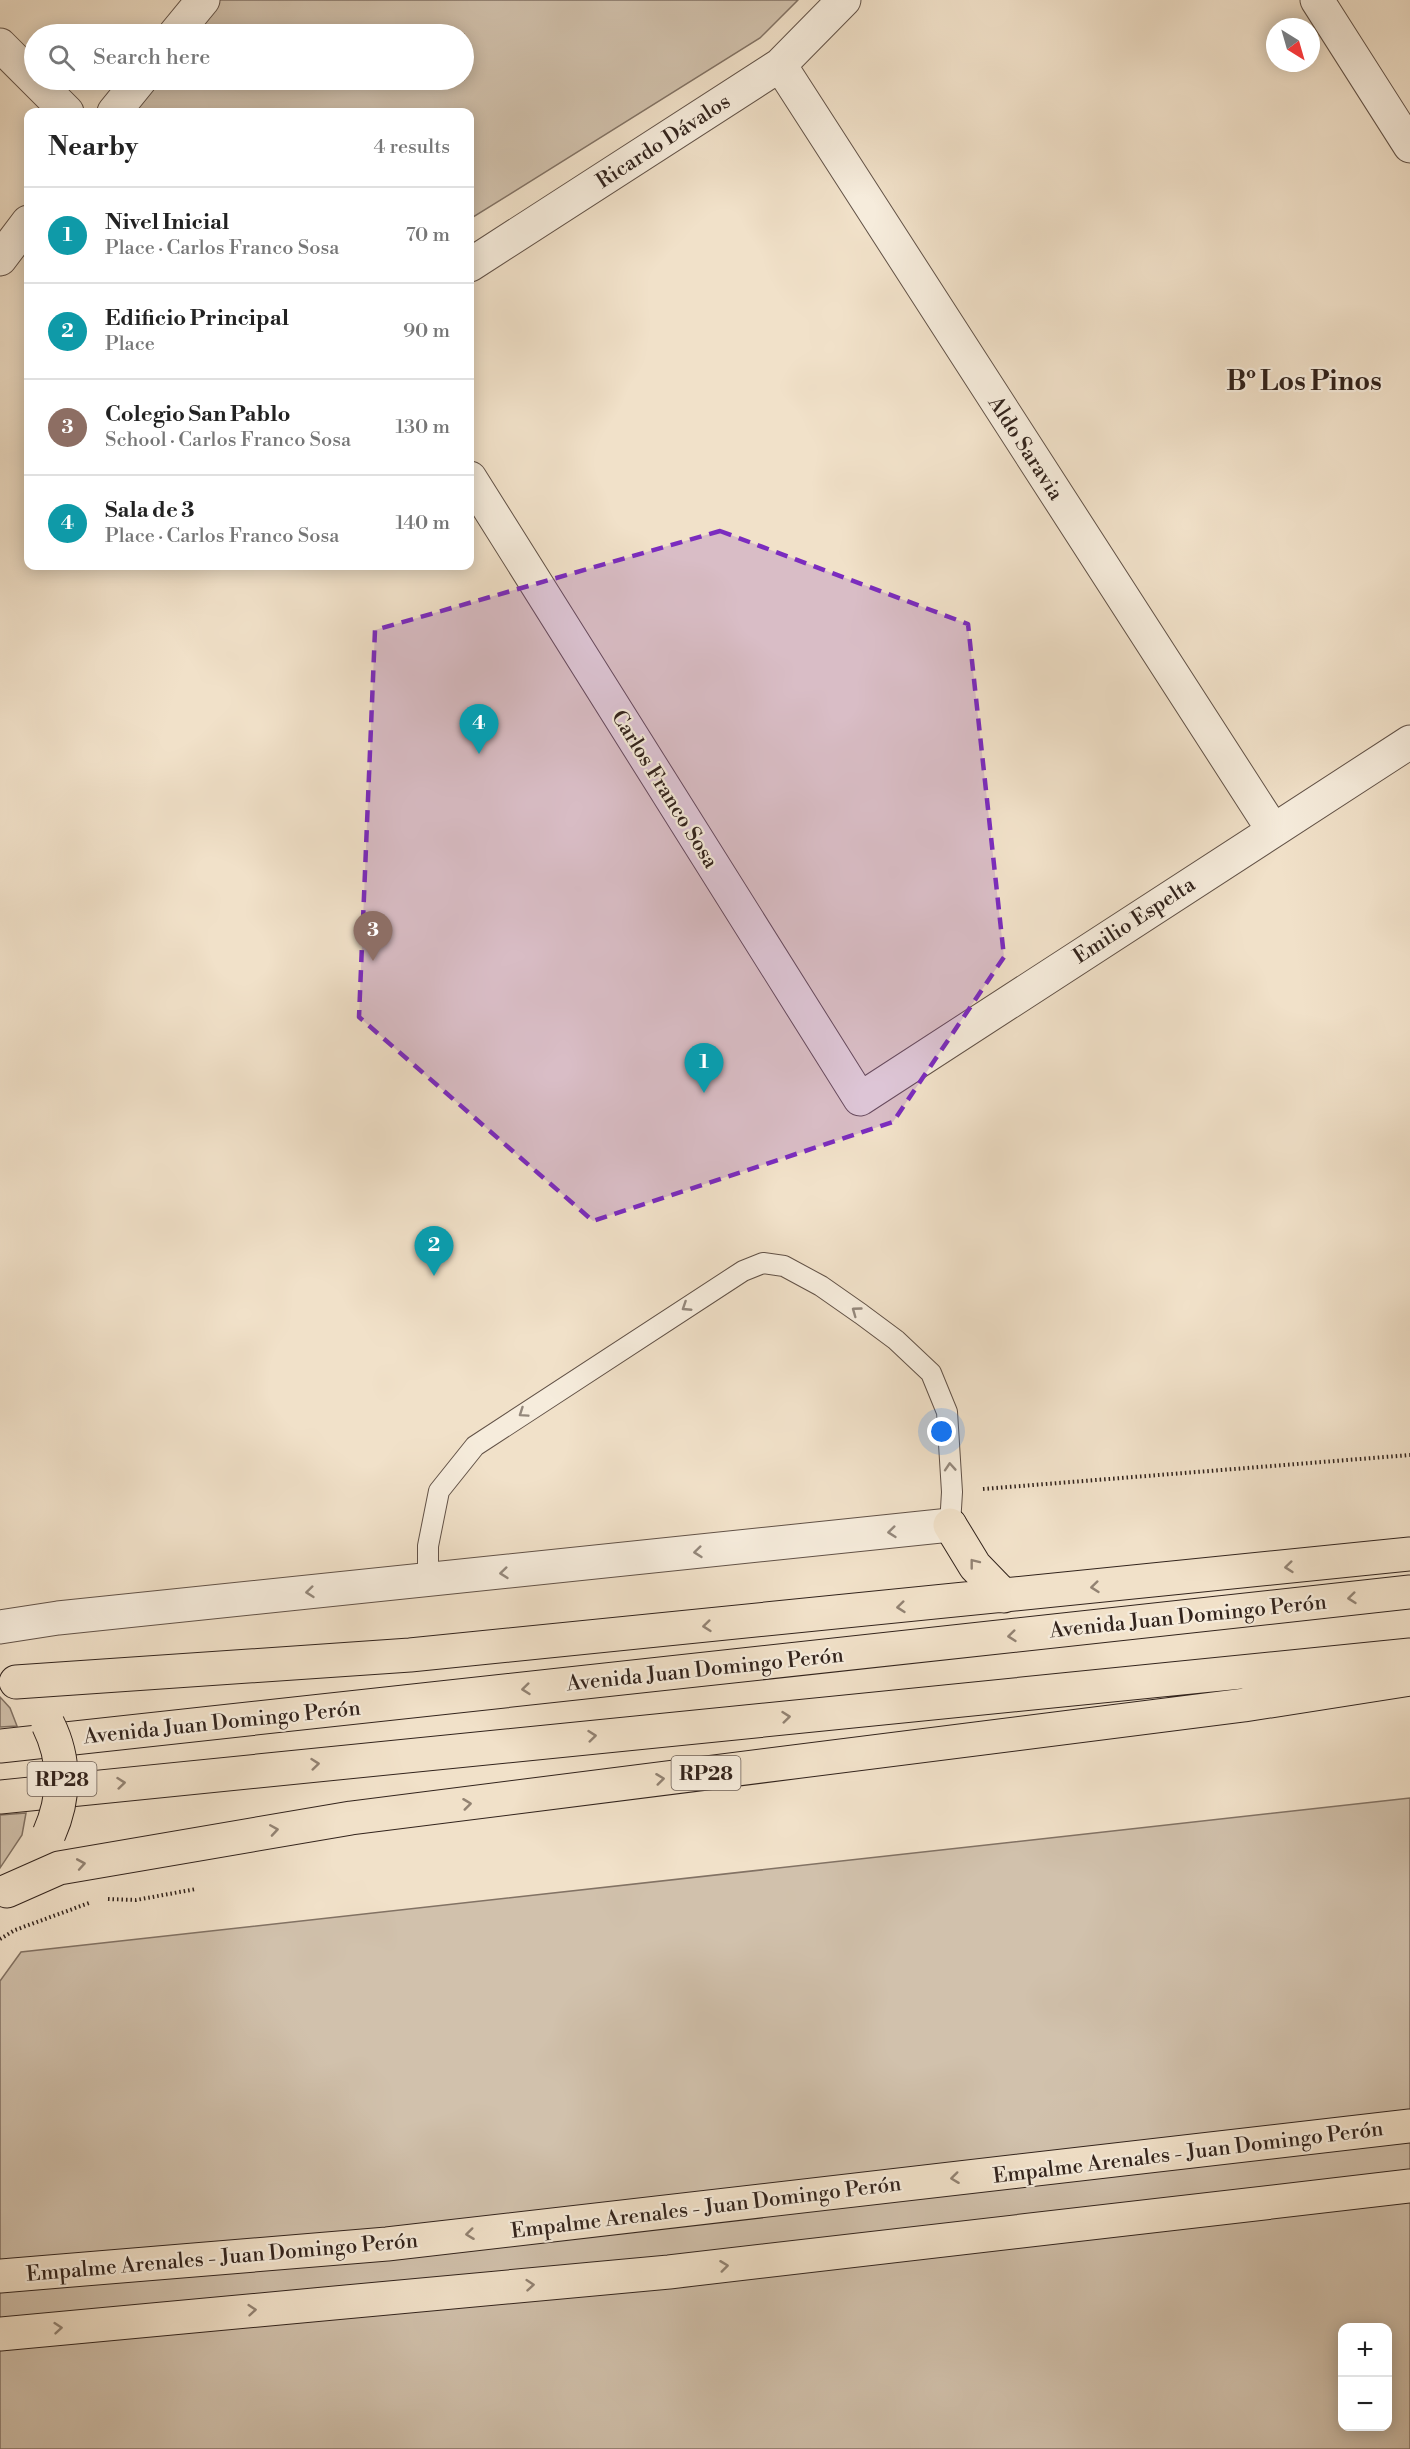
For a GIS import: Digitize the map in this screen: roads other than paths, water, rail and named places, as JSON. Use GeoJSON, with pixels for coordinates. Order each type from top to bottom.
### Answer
{"type":"FeatureCollection","features":[{"type":"Feature","properties":{"kind":"main road"},"geometry":{"type":"LineString","coordinates":[[950,1526],[975,1566],[1004,1596]]}},
{"type":"Feature","properties":{"kind":"main road","name":"RP28"},"geometry":{"type":"LineString","coordinates":[[8,1676],[410,1655],[1410,1554]]}},
{"type":"Feature","properties":{"kind":"main road","name":"Avenida Juan Domingo Perón"},"geometry":{"type":"LineString","coordinates":[[0,1746],[1410,1592]]}},
{"type":"Feature","properties":{"kind":"main road","name":"RP28"},"geometry":{"type":"LineString","coordinates":[[0,1797],[1410,1655]]}},
{"type":"Feature","properties":{"kind":"main road","name":"RP28"},"geometry":{"type":"LineString","coordinates":[[4,1893],[34,1859],[49,1834],[60,1802],[62,1779],[61,1758],[48,1725],[8,1676]]}},
{"type":"Feature","properties":{"kind":"main road","name":"RP28"},"geometry":{"type":"LineString","coordinates":[[4,1893],[59,1868],[351,1818],[1244,1705],[1410,1679]]}},
{"type":"Feature","properties":{"kind":"main road","name":"Empalme Arenales - Juan Domingo Perón"},"geometry":{"type":"LineString","coordinates":[[0,2276],[387,2244],[1410,2126]]}},
{"type":"Feature","properties":{"kind":"main road"},"geometry":{"type":"LineString","coordinates":[[0,2334],[669,2272],[1410,2186]]}},
{"type":"Feature","properties":{"kind":"street"},"geometry":{"type":"LineString","coordinates":[[184,24],[203,0]]}},
{"type":"Feature","properties":{"kind":"street","name":"Ricardo Dávalos"},"geometry":{"type":"LineString","coordinates":[[474,262],[780,66],[844,0]]}},
{"type":"Feature","properties":{"kind":"street"},"geometry":{"type":"LineString","coordinates":[[1317,0],[1410,146]]}},
{"type":"Feature","properties":{"kind":"street"},"geometry":{"type":"LineString","coordinates":[[0,45],[24,69]]}},
{"type":"Feature","properties":{"kind":"street","name":"Aldo Saravia"},"geometry":{"type":"LineString","coordinates":[[780,66],[1273,830]]}},
{"type":"Feature","properties":{"kind":"street"},"geometry":{"type":"LineString","coordinates":[[45,90],[63,108]]}},
{"type":"Feature","properties":{"kind":"street"},"geometry":{"type":"LineString","coordinates":[[117,108],[132,90]]}},
{"type":"Feature","properties":{"kind":"street"},"geometry":{"type":"LineString","coordinates":[[0,259],[24,227]]}},
{"type":"Feature","properties":{"kind":"street","name":"Carlos Franco Sosa"},"geometry":{"type":"LineString","coordinates":[[474,484],[860,1099]]}},
{"type":"Feature","properties":{"kind":"street","name":"Emilio Espelta"},"geometry":{"type":"LineString","coordinates":[[860,1099],[1410,742]]}},
{"type":"Feature","properties":{"kind":"street"},"geometry":{"type":"LineString","coordinates":[[0,1627],[58,1618],[950,1526]]}},
{"type":"Feature","properties":{"kind":"lane"},"geometry":{"type":"LineString","coordinates":[[428,1580],[429,1539],[439,1491],[475,1446],[743,1271],[763,1263],[784,1266],[821,1286],[896,1340],[931,1373],[947,1412],[952,1492],[950,1526]]}},
{"type":"Feature","properties":{"kind":"place","name":"Sala de 3"},"geometry":{"type":"Point","coordinates":[479,754]}},
{"type":"Feature","properties":{"kind":"place","name":"Colegio San Pablo"},"geometry":{"type":"Point","coordinates":[373,961]}},
{"type":"Feature","properties":{"kind":"place","name":"Nivel Inicial"},"geometry":{"type":"Point","coordinates":[704,1093]}},
{"type":"Feature","properties":{"kind":"place","name":"Edificio Principal"},"geometry":{"type":"Point","coordinates":[434,1276]}},
{"type":"Feature","properties":{"kind":"district","name":"Bº Los Pinos"},"geometry":{"type":"Point","coordinates":[1304,381]}}]}
